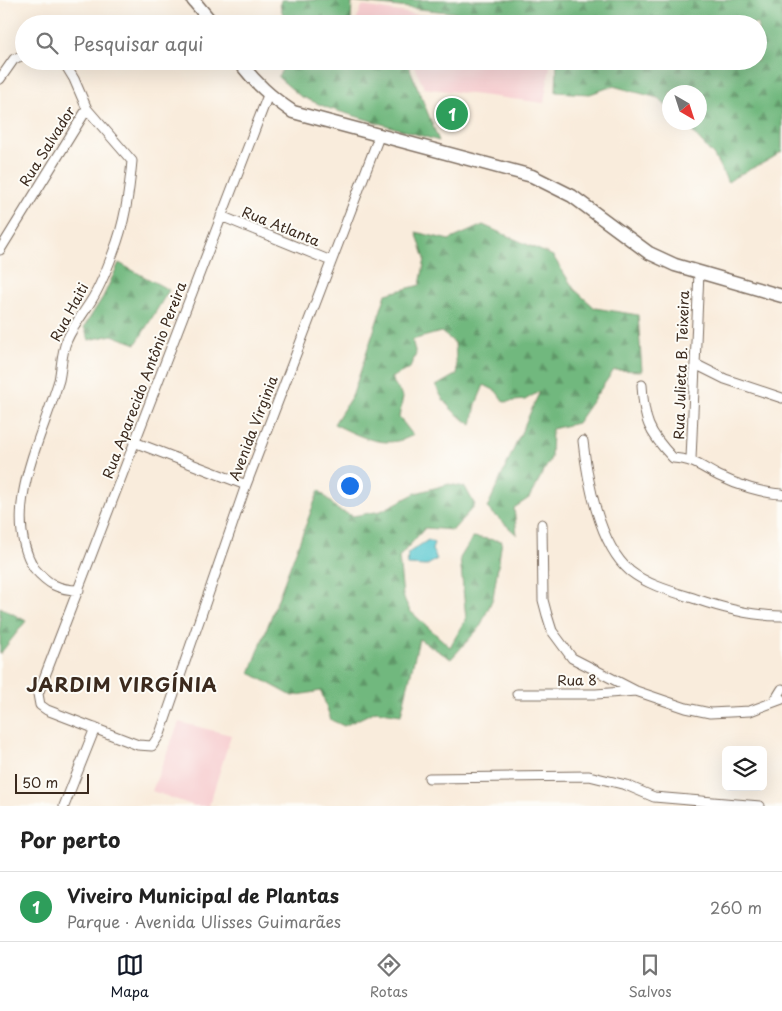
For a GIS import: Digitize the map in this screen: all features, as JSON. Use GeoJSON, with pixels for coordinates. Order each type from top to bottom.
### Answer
{"type":"FeatureCollection","features":[{"type":"Feature","properties":{"kind":"main road"},"geometry":{"type":"LineString","coordinates":[[193,0],[206,15]]}},
{"type":"Feature","properties":{"kind":"main road"},"geometry":{"type":"LineString","coordinates":[[245,70],[253,81],[268,95],[293,112],[532,176],[572,196],[649,253],[675,265],[782,296]]}},
{"type":"Feature","properties":{"kind":"street"},"geometry":{"type":"LineString","coordinates":[[0,79],[15,59]]}},
{"type":"Feature","properties":{"kind":"street","name":"Rua Haiti"},"geometry":{"type":"LineString","coordinates":[[68,70],[87,109],[132,161],[128,200],[107,269],[92,300],[66,340],[59,380],[15,497],[18,536],[25,556],[44,580],[63,590],[79,590]]}},
{"type":"Feature","properties":{"kind":"street","name":"Rua Aparecido Antônio Pereira"},"geometry":{"type":"LineString","coordinates":[[94,728],[47,710],[40,705],[38,694],[44,674],[79,590],[268,95]]}},
{"type":"Feature","properties":{"kind":"street","name":"Rua Salvador"},"geometry":{"type":"LineString","coordinates":[[0,250],[87,109]]}},
{"type":"Feature","properties":{"kind":"street","name":"Avenida Virginia"},"geometry":{"type":"LineString","coordinates":[[94,728],[144,747],[154,744],[160,734],[246,485],[380,134]]}},
{"type":"Feature","properties":{"kind":"street","name":"Rua Atlanta"},"geometry":{"type":"LineString","coordinates":[[221,216],[331,261]]}},
{"type":"Feature","properties":{"kind":"street","name":"Rua Julieta B. Teixeira"},"geometry":{"type":"LineString","coordinates":[[691,459],[699,272]]}},
{"type":"Feature","properties":{"kind":"street"},"geometry":{"type":"LineString","coordinates":[[695,364],[724,379],[782,398]]}},
{"type":"Feature","properties":{"kind":"street"},"geometry":{"type":"LineString","coordinates":[[642,385],[644,415],[659,443],[673,458],[691,459],[719,476],[756,489],[782,494]]}},
{"type":"Feature","properties":{"kind":"street"},"geometry":{"type":"LineString","coordinates":[[583,441],[586,472],[602,525],[612,546],[629,570],[645,581],[711,604],[740,612],[782,616]]}},
{"type":"Feature","properties":{"kind":"street"},"geometry":{"type":"LineString","coordinates":[[134,442],[246,485]]}},
{"type":"Feature","properties":{"kind":"street"},"geometry":{"type":"LineString","coordinates":[[542,524],[544,600],[552,630],[572,658],[636,691],[668,703],[710,713],[750,711],[778,701],[782,689]]}},
{"type":"Feature","properties":{"kind":"street","name":"Rua 8"},"geometry":{"type":"LineString","coordinates":[[517,694],[596,694],[636,691]]}},
{"type":"Feature","properties":{"kind":"street"},"geometry":{"type":"LineString","coordinates":[[64,806],[94,728]]}},
{"type":"Feature","properties":{"kind":"street"},"geometry":{"type":"LineString","coordinates":[[429,778],[589,776],[626,785],[654,797],[675,803],[760,806]]}},
{"type":"Feature","properties":{"kind":"shaded area"},"geometry":{"type":"Polygon","coordinates":[[[362,6],[419,15],[358,15],[362,6]]]}},
{"type":"Feature","properties":{"kind":"shaded area"},"geometry":{"type":"Polygon","coordinates":[[[416,70],[550,70],[544,103],[424,88],[416,70]]]}},
{"type":"Feature","properties":{"kind":"shaded area"},"geometry":{"type":"Polygon","coordinates":[[[179,722],[231,735],[209,806],[195,806],[152,791],[179,722]]]}},
{"type":"Feature","properties":{"kind":"green space"},"geometry":{"type":"Polygon","coordinates":[[[281,0],[782,0],[782,151],[728,182],[714,156],[690,130],[707,130],[707,85],[662,85],[662,102],[658,98],[613,86],[590,94],[556,92],[557,70],[767,70],[767,15],[477,15],[352,2],[351,15],[283,15],[280,5],[281,0]]]}},
{"type":"Feature","properties":{"kind":"green space"},"geometry":{"type":"Polygon","coordinates":[[[282,70],[410,70],[439,141],[328,108],[300,96],[278,77],[282,70]]]}},
{"type":"Feature","properties":{"kind":"green space"},"geometry":{"type":"Polygon","coordinates":[[[483,225],[553,256],[574,289],[595,308],[638,315],[642,371],[614,370],[577,423],[552,429],[551,458],[529,498],[514,508],[517,535],[487,508],[540,391],[525,400],[504,402],[496,391],[484,385],[476,404],[472,425],[451,408],[443,399],[436,386],[457,374],[455,343],[441,332],[412,340],[416,354],[410,368],[391,378],[403,397],[399,417],[413,435],[403,440],[383,442],[363,437],[334,424],[353,394],[386,294],[420,285],[425,259],[416,232],[449,240],[483,225]]]}},
{"type":"Feature","properties":{"kind":"green space"},"geometry":{"type":"Polygon","coordinates":[[[119,263],[169,290],[136,344],[112,335],[89,340],[84,327],[103,297],[119,263]]]}},
{"type":"Feature","properties":{"kind":"green space"},"geometry":{"type":"Polygon","coordinates":[[[449,484],[465,487],[475,505],[453,530],[425,528],[399,557],[403,596],[410,611],[450,647],[466,619],[460,558],[473,537],[502,541],[493,598],[480,627],[451,659],[419,639],[401,715],[376,711],[344,726],[331,720],[321,691],[292,696],[250,673],[319,490],[338,510],[353,516],[381,511],[416,493],[449,484]]]}},
{"type":"Feature","properties":{"kind":"green space"},"geometry":{"type":"Polygon","coordinates":[[[0,607],[26,621],[0,654],[0,607]]]}},
{"type":"Feature","properties":{"kind":"water"},"geometry":{"type":"Polygon","coordinates":[[[428,540],[434,543],[432,550],[437,559],[426,566],[407,565],[408,553],[428,540]]]}},
{"type":"Feature","properties":{"kind":"place","name":"Viveiro Municipal de Plantas"},"geometry":{"type":"Point","coordinates":[452,114]}},
{"type":"Feature","properties":{"kind":"district","name":"JARDIM VIRGÍNIA"},"geometry":{"type":"Point","coordinates":[122,684]}}]}
